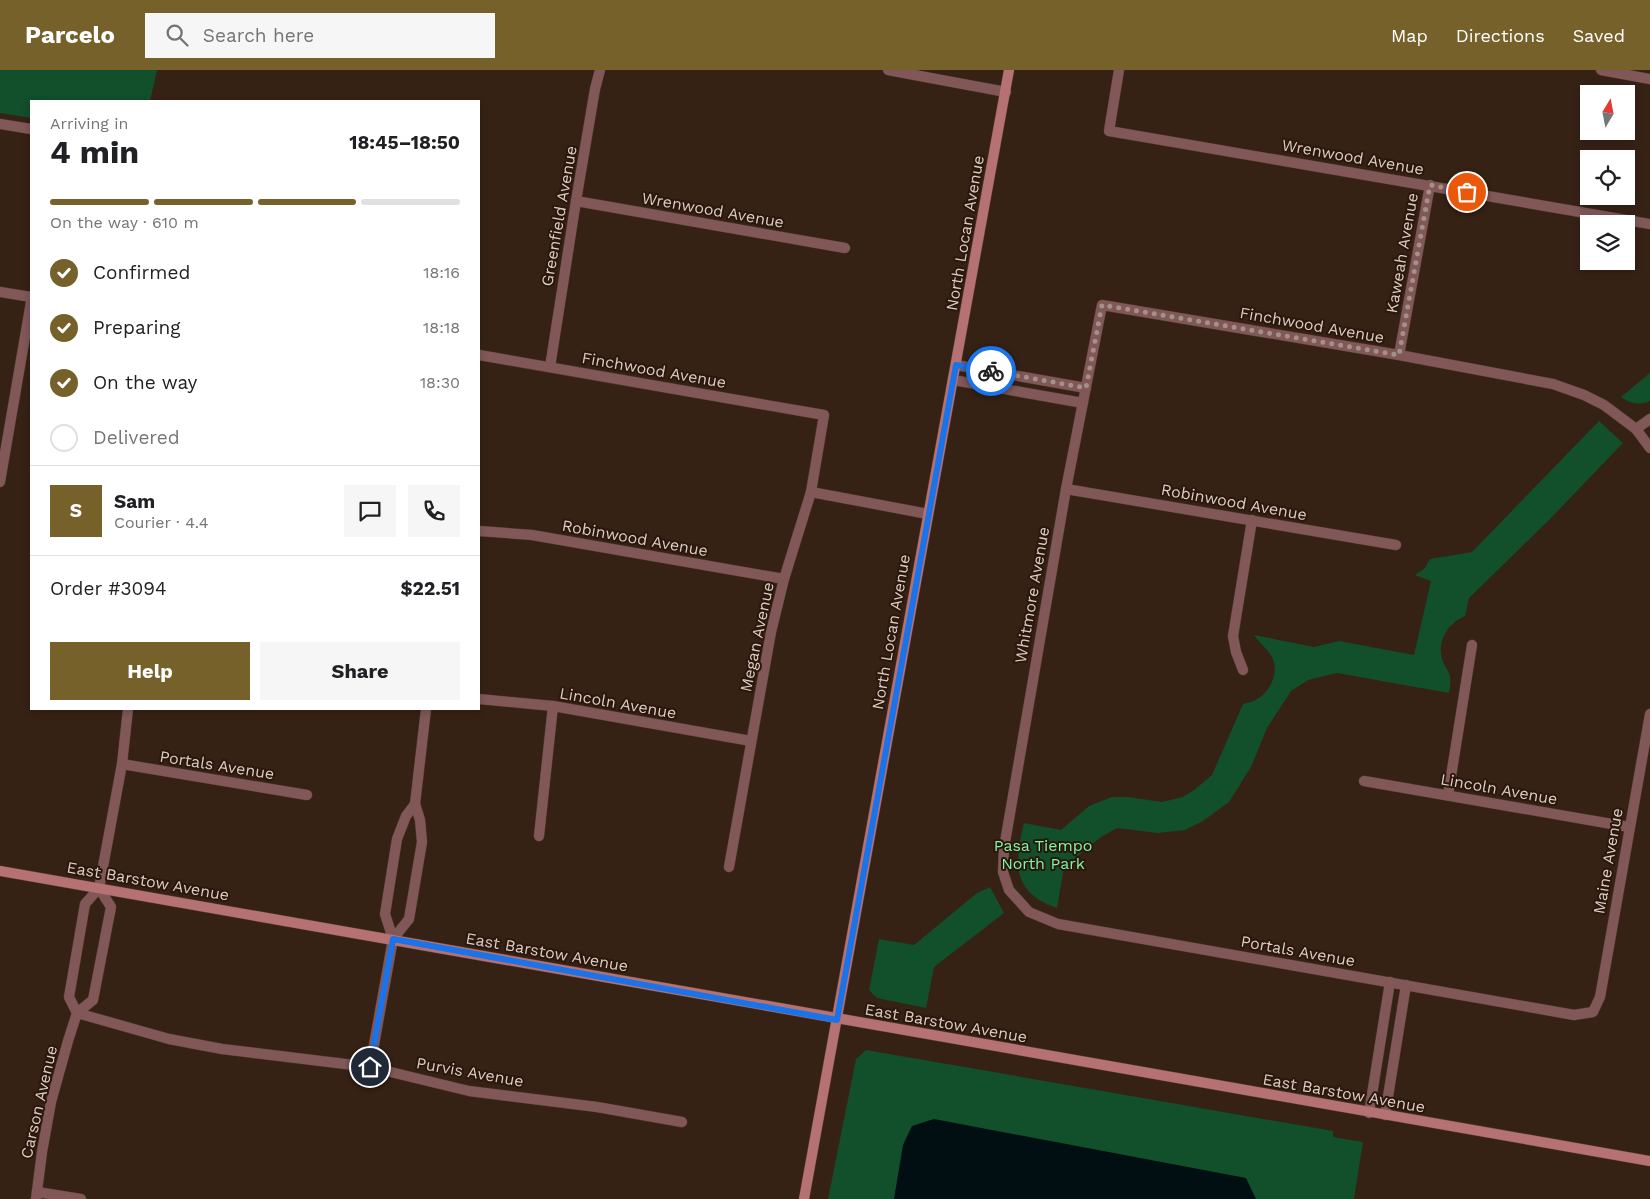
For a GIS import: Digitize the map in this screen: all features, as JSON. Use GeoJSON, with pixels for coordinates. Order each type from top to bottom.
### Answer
{"type":"FeatureCollection","features":[{"type":"Feature","properties":{"kind":"street","name":"Greenfield Avenue"},"geometry":{"type":"LineString","coordinates":[[550,367],[576,201],[600,70]]}},
{"type":"Feature","properties":{"kind":"street"},"geometry":{"type":"LineString","coordinates":[[888,70],[1006,92]]}},
{"type":"Feature","properties":{"kind":"street","name":"North Locan Avenue"},"geometry":{"type":"LineString","coordinates":[[804,1199],[1009,70]]}},
{"type":"Feature","properties":{"kind":"street","name":"Wrenwood Avenue"},"geometry":{"type":"LineString","coordinates":[[1119,70],[1109,131],[1650,224]]}},
{"type":"Feature","properties":{"kind":"street"},"geometry":{"type":"LineString","coordinates":[[1601,70],[1650,78]]}},
{"type":"Feature","properties":{"kind":"street"},"geometry":{"type":"LineString","coordinates":[[0,124],[30,129]]}},
{"type":"Feature","properties":{"kind":"street","name":"Kaweah Avenue"},"geometry":{"type":"LineString","coordinates":[[1399,355],[1430,185]]}},
{"type":"Feature","properties":{"kind":"street","name":"Wrenwood Avenue"},"geometry":{"type":"LineString","coordinates":[[576,201],[844,248]]}},
{"type":"Feature","properties":{"kind":"street"},"geometry":{"type":"LineString","coordinates":[[0,292],[30,297]]}},
{"type":"Feature","properties":{"kind":"street","name":"Finchwood Avenue"},"geometry":{"type":"LineString","coordinates":[[1102,305],[1399,355],[1553,384],[1584,395],[1604,405],[1636,429]]}},
{"type":"Feature","properties":{"kind":"street","name":"Whitmore Avenue"},"geometry":{"type":"LineString","coordinates":[[1009,890],[1003,872],[1004,848],[1066,489],[1102,305]]}},
{"type":"Feature","properties":{"kind":"street"},"geometry":{"type":"LineString","coordinates":[[0,482],[30,308]]}},
{"type":"Feature","properties":{"kind":"street","name":"Finchwood Avenue"},"geometry":{"type":"LineString","coordinates":[[480,355],[824,415]]}},
{"type":"Feature","properties":{"kind":"street"},"geometry":{"type":"LineString","coordinates":[[956,365],[1086,388]]}},
{"type":"Feature","properties":{"kind":"street"},"geometry":{"type":"LineString","coordinates":[[953,380],[1083,403]]}},
{"type":"Feature","properties":{"kind":"street","name":"Megan Avenue"},"geometry":{"type":"LineString","coordinates":[[729,867],[772,632],[784,579],[811,492],[824,415]]}},
{"type":"Feature","properties":{"kind":"street"},"geometry":{"type":"LineString","coordinates":[[1650,419],[1636,429],[1650,448]]}},
{"type":"Feature","properties":{"kind":"street","name":"Robinwood Avenue"},"geometry":{"type":"LineString","coordinates":[[1066,489],[1396,545]]}},
{"type":"Feature","properties":{"kind":"street"},"geometry":{"type":"LineString","coordinates":[[811,492],[928,514]]}},
{"type":"Feature","properties":{"kind":"street"},"geometry":{"type":"LineString","coordinates":[[1243,670],[1236,652],[1233,636],[1252,520]]}},
{"type":"Feature","properties":{"kind":"street","name":"Robinwood Avenue"},"geometry":{"type":"LineString","coordinates":[[480,531],[532,535],[784,579]]}},
{"type":"Feature","properties":{"kind":"street"},"geometry":{"type":"LineString","coordinates":[[1448,795],[1472,646]]}},
{"type":"Feature","properties":{"kind":"street","name":"Lincoln Avenue"},"geometry":{"type":"LineString","coordinates":[[480,699],[496,699],[553,706],[751,741]]}},
{"type":"Feature","properties":{"kind":"street"},"geometry":{"type":"LineString","coordinates":[[539,836],[553,706]]}},
{"type":"Feature","properties":{"kind":"street"},"geometry":{"type":"LineString","coordinates":[[77,1012],[69,997],[70,987],[86,904],[99,888],[122,764],[128,710]]}},
{"type":"Feature","properties":{"kind":"street"},"geometry":{"type":"LineString","coordinates":[[393,939],[409,919],[422,842],[420,820],[415,804],[426,710]]}},
{"type":"Feature","properties":{"kind":"street","name":"Maine Avenue"},"geometry":{"type":"LineString","coordinates":[[1593,1012],[1600,997],[1650,714]]}},
{"type":"Feature","properties":{"kind":"street","name":"Portals Avenue"},"geometry":{"type":"LineString","coordinates":[[122,764],[307,795]]}},
{"type":"Feature","properties":{"kind":"street","name":"Lincoln Avenue"},"geometry":{"type":"LineString","coordinates":[[1364,781],[1629,827]]}},
{"type":"Feature","properties":{"kind":"street"},"geometry":{"type":"LineString","coordinates":[[370,1067],[393,939],[385,914],[397,839],[406,816],[415,804]]}},
{"type":"Feature","properties":{"kind":"street","name":"East Barstow Avenue"},"geometry":{"type":"LineString","coordinates":[[0,871],[393,939],[837,1020],[1650,1161]]}},
{"type":"Feature","properties":{"kind":"street","name":"Carson Avenue"},"geometry":{"type":"LineString","coordinates":[[37,1195],[51,1102],[77,1012],[93,1000],[111,907],[99,888]]}},
{"type":"Feature","properties":{"kind":"street","name":"Portals Avenue"},"geometry":{"type":"LineString","coordinates":[[1009,890],[1029,912],[1058,924],[1574,1015],[1593,1012]]}},
{"type":"Feature","properties":{"kind":"street"},"geometry":{"type":"LineString","coordinates":[[1369,1113],[1390,982]]}},
{"type":"Feature","properties":{"kind":"street"},"geometry":{"type":"LineString","coordinates":[[1385,1116],[1406,985]]}},
{"type":"Feature","properties":{"kind":"street","name":"Purvis Avenue"},"geometry":{"type":"LineString","coordinates":[[77,1012],[169,1039],[222,1049],[370,1067],[469,1091],[597,1107],[682,1122]]}},
{"type":"Feature","properties":{"kind":"street"},"geometry":{"type":"LineString","coordinates":[[37,1195],[81,1199]]}},
{"type":"Feature","properties":{"kind":"green space"},"geometry":{"type":"Polygon","coordinates":[[[0,70],[157,70],[150,100],[30,100],[30,118],[0,113],[0,70]]]}},
{"type":"Feature","properties":{"kind":"green space"},"geometry":{"type":"Polygon","coordinates":[[[1650,373],[1650,401],[1635,404],[1621,397],[1650,373]]]}},
{"type":"Feature","properties":{"kind":"green space","name":"Pasa Tiempo North Park"},"geometry":{"type":"Polygon","coordinates":[[[1599,421],[1623,443],[1549,520],[1469,598],[1465,616],[1453,624],[1445,634],[1442,641],[1441,655],[1450,677],[1449,693],[1337,673],[1308,680],[1291,691],[1267,728],[1251,767],[1229,802],[1203,821],[1185,830],[1158,833],[1117,828],[1101,837],[1064,867],[1057,908],[1042,902],[1031,894],[1024,885],[1018,864],[1024,823],[1061,830],[1089,806],[1112,797],[1128,797],[1162,802],[1183,797],[1212,775],[1243,704],[1254,701],[1265,693],[1274,676],[1275,670],[1272,657],[1254,635],[1314,647],[1339,641],[1414,655],[1431,581],[1415,575],[1425,568],[1430,559],[1472,552],[1599,421]]]}},
{"type":"Feature","properties":{"kind":"green space","name":"Pasa Tiempo North Park"},"geometry":{"type":"Polygon","coordinates":[[[990,887],[1004,913],[934,967],[926,1008],[877,998],[869,990],[879,939],[914,945],[977,893],[990,887]]]}},
{"type":"Feature","properties":{"kind":"green space"},"geometry":{"type":"Polygon","coordinates":[[[866,1050],[1333,1131],[1333,1137],[1363,1142],[1354,1199],[828,1199],[856,1059],[866,1050]]]}},
{"type":"Feature","properties":{"kind":"shaded area"},"geometry":{"type":"Polygon","coordinates":[[[934,1119],[1246,1178],[1256,1199],[894,1199],[903,1145],[912,1126],[934,1119]]]}},
{"type":"Feature","properties":{"kind":"way so far"},"geometry":{"type":"LineString","coordinates":[[991,371],[1086,388],[1102,305],[1399,355],[1430,185],[1467,192]]}},
{"type":"Feature","properties":{"kind":"route"},"geometry":{"type":"LineString","coordinates":[[370,1067],[393,939],[837,1020],[956,365],[991,371]]}}]}
